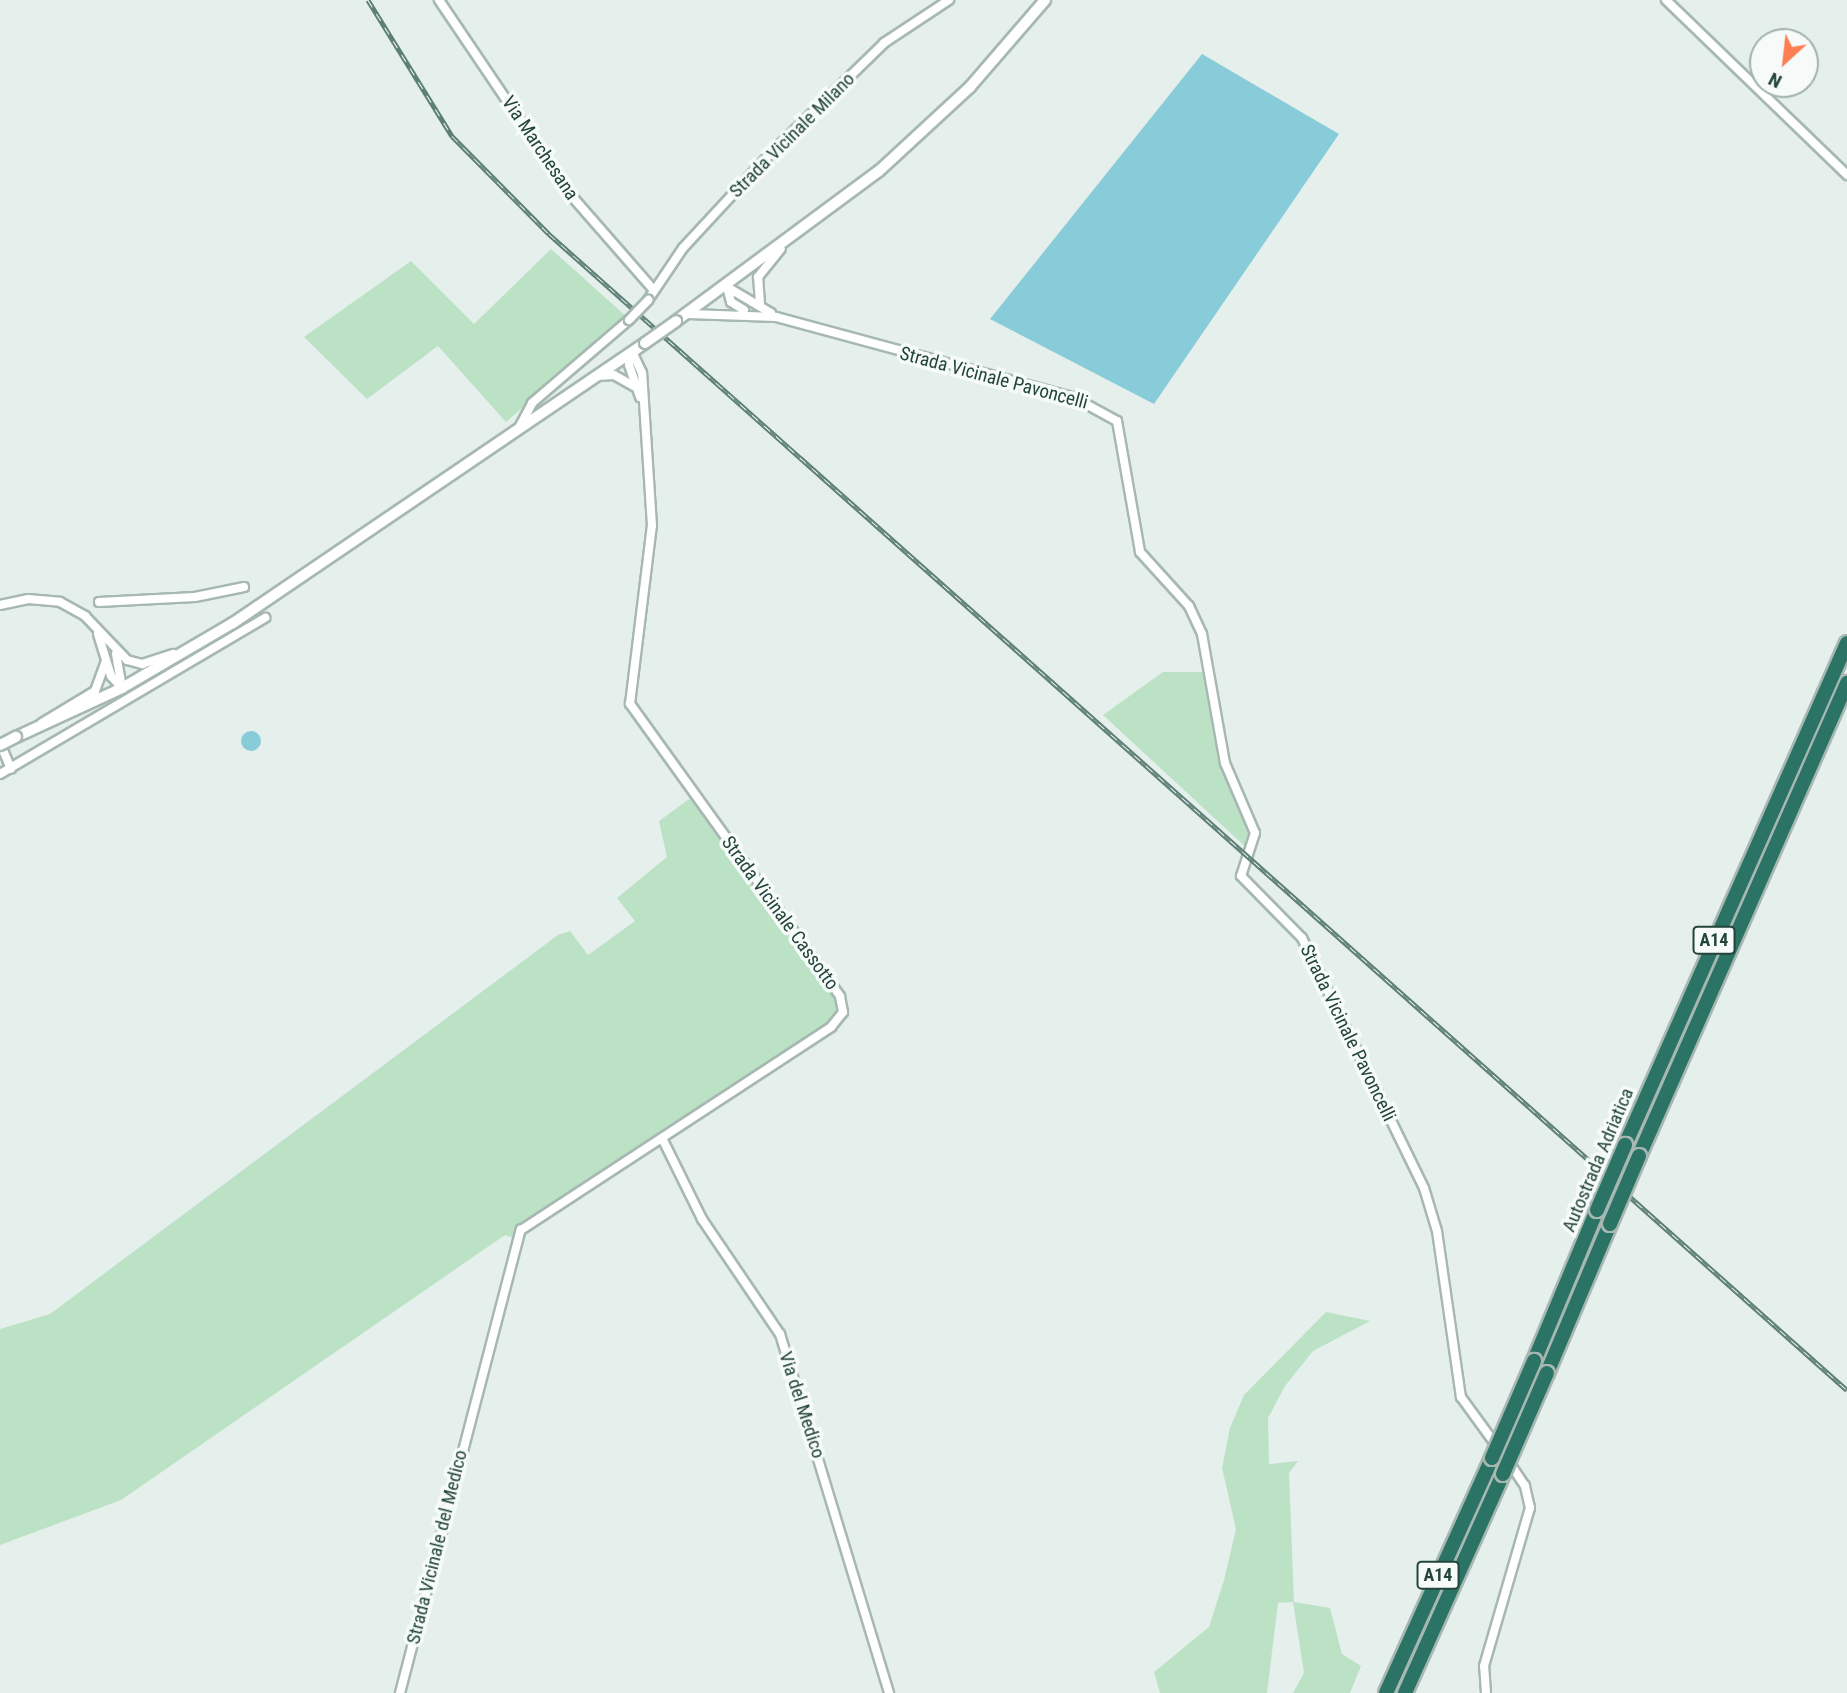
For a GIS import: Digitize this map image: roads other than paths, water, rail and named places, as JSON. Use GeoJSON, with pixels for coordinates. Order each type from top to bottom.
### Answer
{"type":"FeatureCollection","features":[{"type":"Feature","properties":{"kind":"highway","name":"Autostrada Adriatica"},"geometry":{"type":"LineString","coordinates":[[1386,1693],[1492,1458],[1625,1145],[1804,735],[1847,643]]}},
{"type":"Feature","properties":{"kind":"highway","name":"Autostrada Adriatica"},"geometry":{"type":"LineString","coordinates":[[1405,1693],[1847,683]]}},
{"type":"Feature","properties":{"kind":"main road"},"geometry":{"type":"LineString","coordinates":[[0,743],[121,688],[193,648],[645,344],[781,249],[970,87],[1045,0]]}},
{"type":"Feature","properties":{"kind":"street","name":"Via Marchesana"},"geometry":{"type":"LineString","coordinates":[[439,0],[569,193],[652,288]]}},
{"type":"Feature","properties":{"kind":"street","name":"Strada Vicinale Milano"},"geometry":{"type":"LineString","coordinates":[[652,288],[706,222],[842,83],[899,30],[948,0]]}},
{"type":"Feature","properties":{"kind":"street"},"geometry":{"type":"LineString","coordinates":[[1666,0],[1847,175]]}},
{"type":"Feature","properties":{"kind":"street"},"geometry":{"type":"LineString","coordinates":[[761,306],[755,285],[781,249]]}},
{"type":"Feature","properties":{"kind":"street"},"geometry":{"type":"LineString","coordinates":[[727,287],[731,302],[750,312]]}},
{"type":"Feature","properties":{"kind":"street","name":"Strada Vicinale Pavoncelli"},"geometry":{"type":"LineString","coordinates":[[727,287],[776,317]]}},
{"type":"Feature","properties":{"kind":"street"},"geometry":{"type":"LineString","coordinates":[[520,426],[532,403],[629,320],[648,300],[652,288]]}},
{"type":"Feature","properties":{"kind":"street","name":"Strada Vicinale Pavoncelli"},"geometry":{"type":"LineString","coordinates":[[688,314],[750,312],[776,317],[1073,397],[1116,421],[1140,552],[1189,606],[1202,634],[1225,763],[1255,833],[1241,876],[1302,938],[1424,1188],[1437,1231],[1461,1397],[1529,1493],[1528,1517],[1484,1667],[1486,1693]]}},
{"type":"Feature","properties":{"kind":"street"},"geometry":{"type":"LineString","coordinates":[[632,352],[642,403]]}},
{"type":"Feature","properties":{"kind":"street"},"geometry":{"type":"LineString","coordinates":[[632,352],[641,368],[642,403]]}},
{"type":"Feature","properties":{"kind":"street"},"geometry":{"type":"LineString","coordinates":[[594,376],[620,377],[638,392]]}},
{"type":"Feature","properties":{"kind":"street","name":"Strada Vicinale Cassotto"},"geometry":{"type":"LineString","coordinates":[[476,1402],[521,1230],[663,1140],[831,1027],[844,1009],[630,704],[652,526],[642,403]]}},
{"type":"Feature","properties":{"kind":"street"},"geometry":{"type":"LineString","coordinates":[[99,601],[195,597],[244,587]]}},
{"type":"Feature","properties":{"kind":"street"},"geometry":{"type":"LineString","coordinates":[[0,605],[51,600],[93,625],[112,646],[142,664],[193,648]]}},
{"type":"Feature","properties":{"kind":"street"},"geometry":{"type":"LineString","coordinates":[[0,774],[265,618]]}},
{"type":"Feature","properties":{"kind":"street"},"geometry":{"type":"LineString","coordinates":[[93,625],[106,661],[121,688]]}},
{"type":"Feature","properties":{"kind":"street"},"geometry":{"type":"LineString","coordinates":[[112,646],[123,671],[121,688]]}},
{"type":"Feature","properties":{"kind":"street"},"geometry":{"type":"LineString","coordinates":[[37,727],[95,691],[106,661]]}},
{"type":"Feature","properties":{"kind":"street"},"geometry":{"type":"LineString","coordinates":[[0,743],[10,769]]}},
{"type":"Feature","properties":{"kind":"street","name":"Via del Medico"},"geometry":{"type":"LineString","coordinates":[[663,1140],[702,1219],[779,1334],[889,1693]]}},
{"type":"Feature","properties":{"kind":"street","name":"Strada Vicinale del Medico"},"geometry":{"type":"LineString","coordinates":[[400,1693],[476,1402]]}},
{"type":"Feature","properties":{"kind":"water"},"geometry":{"type":"Polygon","coordinates":[[[1202,54],[1339,134],[1154,404],[990,319],[1202,54]]]}},
{"type":"Feature","properties":{"kind":"water"},"geometry":{"type":"Polygon","coordinates":[[[247,731],[255,731],[261,741],[255,751],[247,751],[241,745],[241,737],[247,731]]]}},
{"type":"Feature","properties":{"kind":"railway"},"geometry":{"type":"LineString","coordinates":[[368,0],[452,136],[549,234],[1847,1390]]}}]}
